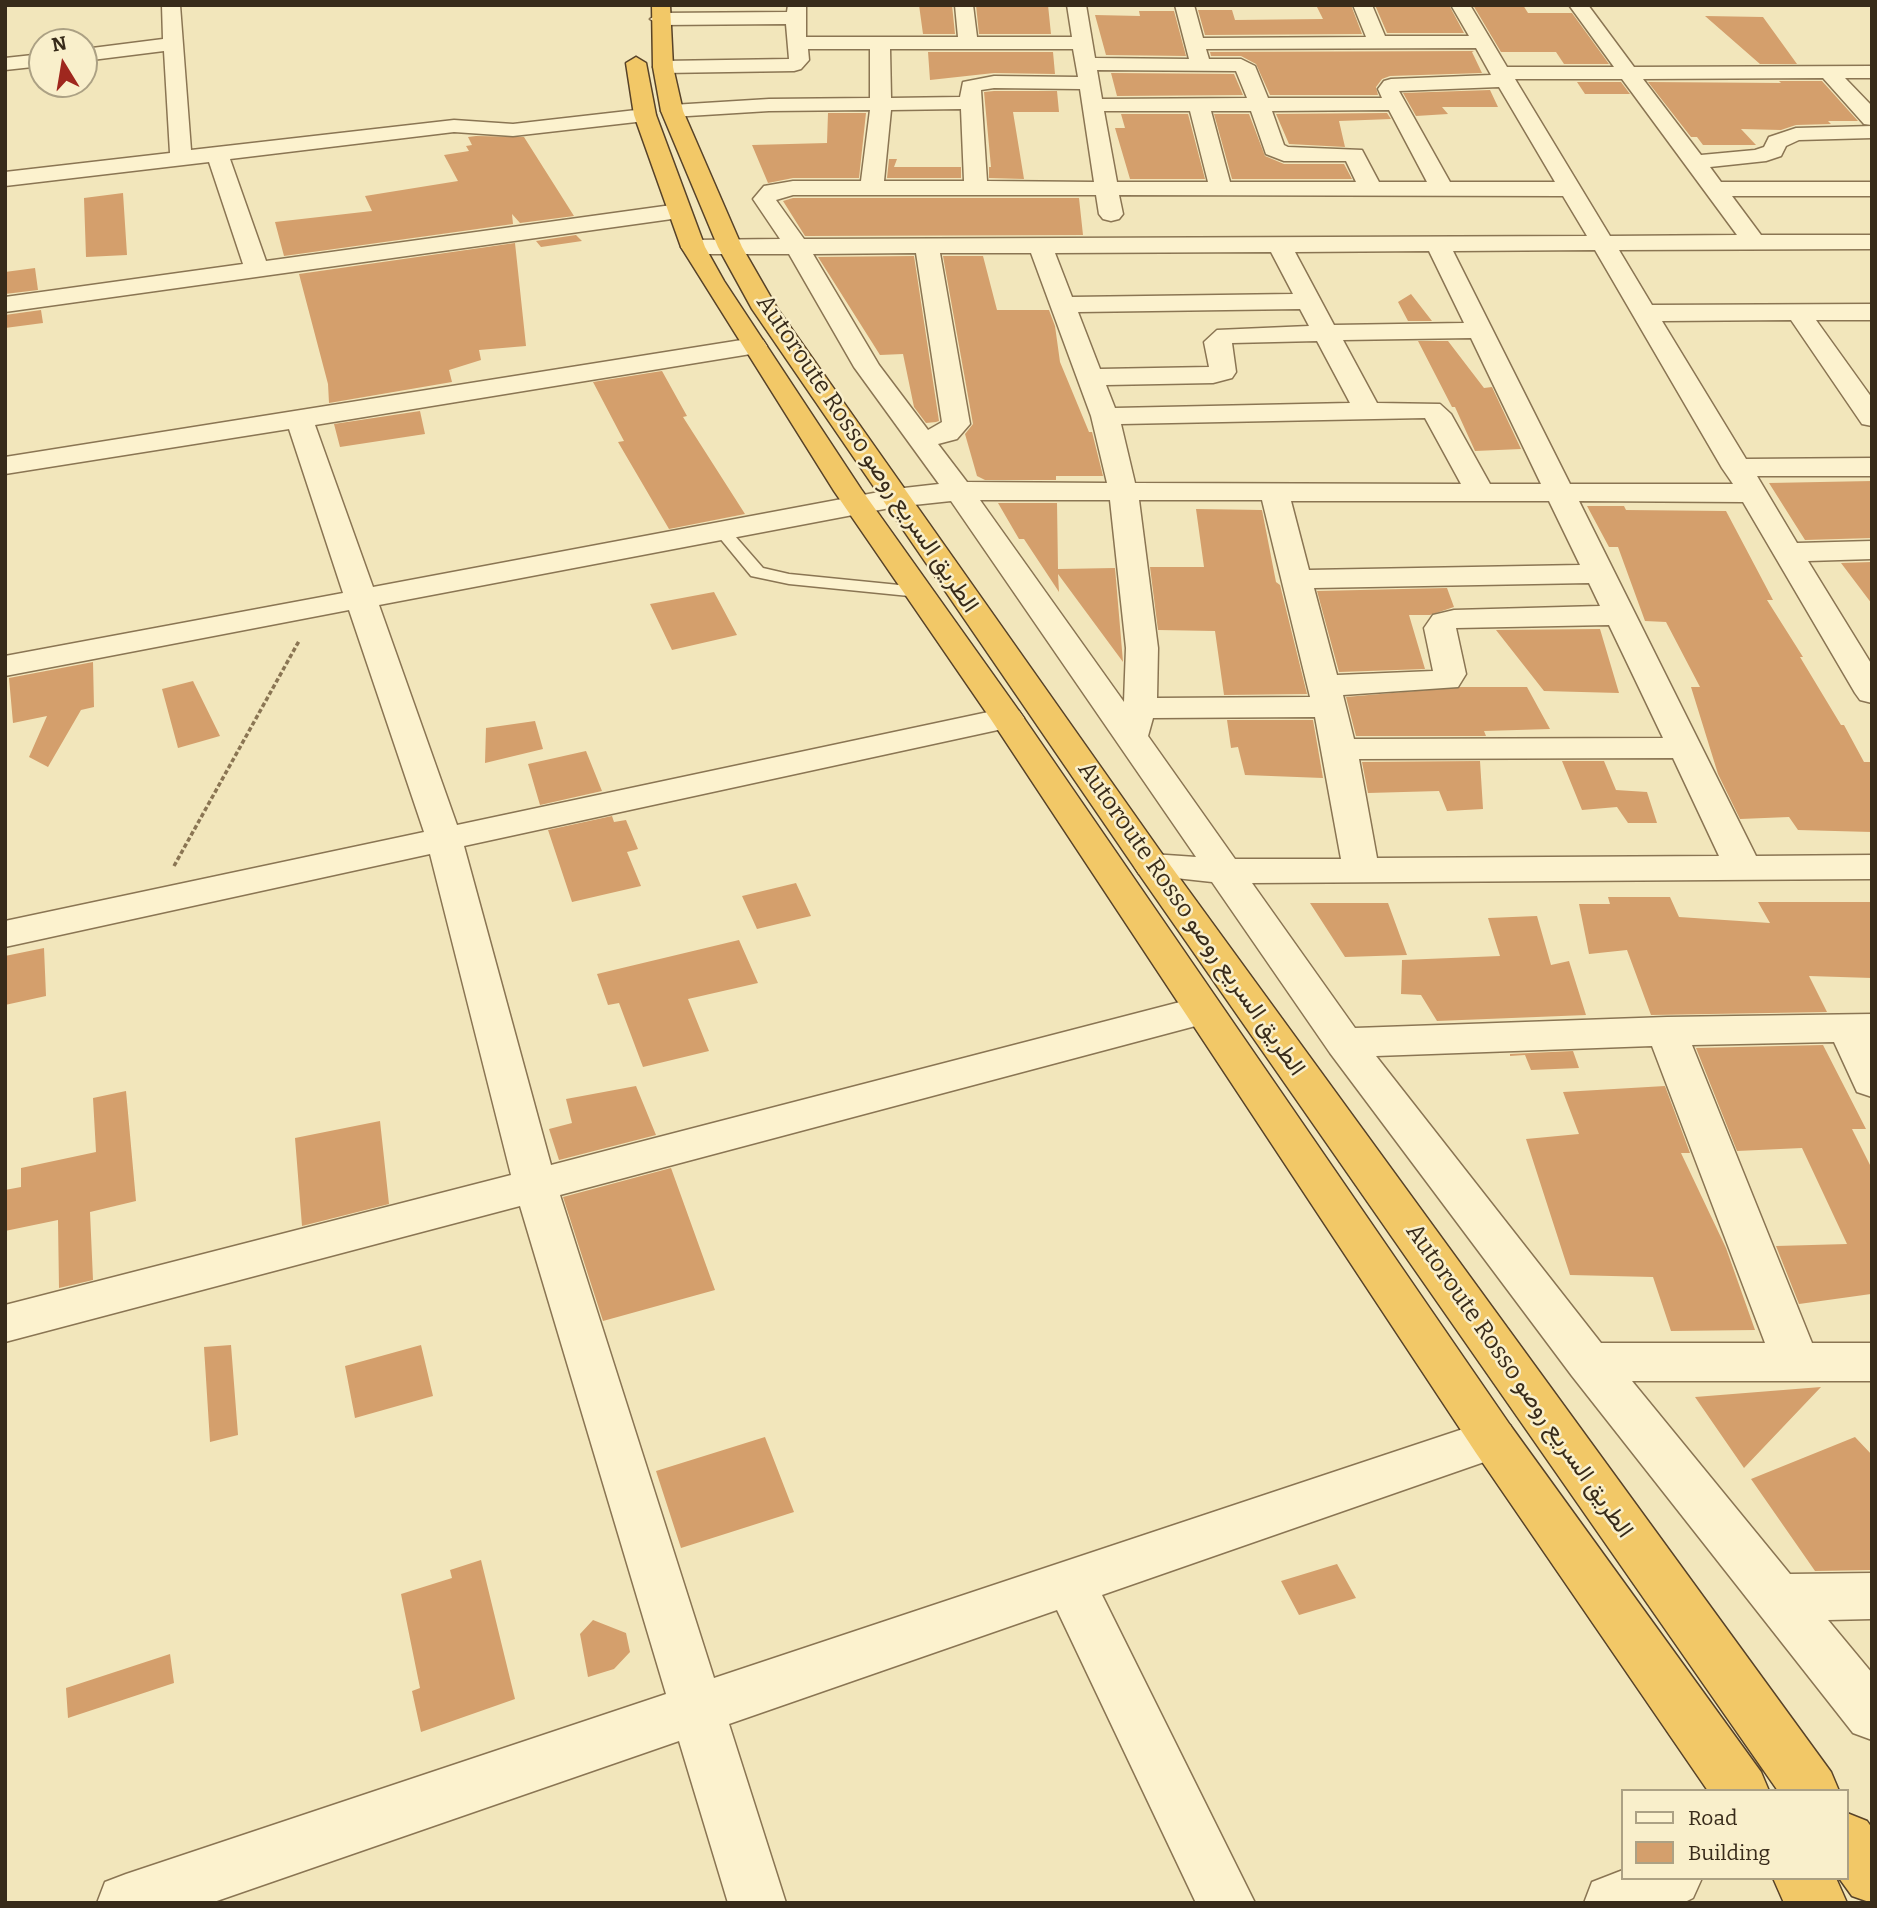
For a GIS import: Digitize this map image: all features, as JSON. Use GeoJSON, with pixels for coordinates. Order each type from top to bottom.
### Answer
{"type":"FeatureCollection","features":[{"type":"Feature","properties":{"kind":"highway","name":"Autoroute Rosso الطريق السريع روصو"},"geometry":{"type":"LineString","coordinates":[[652,10],[663,67],[658,113],[680,211],[693,247],[858,505],[1007,718],[1493,1439],[1740,1789]]}},
{"type":"Feature","properties":{"kind":"highway","name":"Autoroute Rosso الطريق السريع روصو"},"geometry":{"type":"LineString","coordinates":[[652,10],[636,64],[658,113],[765,309],[1152,866],[1810,1789]]}},
{"type":"Feature","properties":{"kind":"highway"},"geometry":{"type":"LineString","coordinates":[[1849,1845],[1872,1876]]}},
{"type":"Feature","properties":{"kind":"highway"},"geometry":{"type":"LineString","coordinates":[[1803,1880],[1818,1903]]}},
{"type":"Feature","properties":{"kind":"street"},"geometry":{"type":"LineString","coordinates":[[171,5],[181,158]]}},
{"type":"Feature","properties":{"kind":"street"},"geometry":{"type":"LineString","coordinates":[[964,5],[968,43]]}},
{"type":"Feature","properties":{"kind":"street"},"geometry":{"type":"LineString","coordinates":[[1076,5],[1117,246]]}},
{"type":"Feature","properties":{"kind":"street"},"geometry":{"type":"LineString","coordinates":[[1184,5],[1200,64]]}},
{"type":"Feature","properties":{"kind":"street"},"geometry":{"type":"LineString","coordinates":[[1362,5],[1378,43]]}},
{"type":"Feature","properties":{"kind":"street"},"geometry":{"type":"LineString","coordinates":[[1460,5],[1872,693]]}},
{"type":"Feature","properties":{"kind":"street"},"geometry":{"type":"LineString","coordinates":[[1578,5],[1755,243]]}},
{"type":"Feature","properties":{"kind":"street"},"geometry":{"type":"LineString","coordinates":[[652,10],[796,11],[799,60],[794,65],[663,67]]}},
{"type":"Feature","properties":{"kind":"street"},"geometry":{"type":"LineString","coordinates":[[1194,43],[1482,42]]}},
{"type":"Feature","properties":{"kind":"street"},"geometry":{"type":"LineString","coordinates":[[797,43],[968,43],[1199,106],[1396,104]]}},
{"type":"Feature","properties":{"kind":"street"},"geometry":{"type":"LineString","coordinates":[[872,188],[881,103],[880,43]]}},
{"type":"Feature","properties":{"kind":"street"},"geometry":{"type":"LineString","coordinates":[[98,53],[173,44]]}},
{"type":"Feature","properties":{"kind":"street"},"geometry":{"type":"LineString","coordinates":[[5,64],[28,62]]}},
{"type":"Feature","properties":{"kind":"street"},"geometry":{"type":"LineString","coordinates":[[976,190],[968,90],[982,83],[1200,64],[1245,66],[1262,106],[1273,149],[1277,152],[1354,155],[1371,189]]}},
{"type":"Feature","properties":{"kind":"street"},"geometry":{"type":"LineString","coordinates":[[1442,189],[1388,89],[1391,85],[1402,82],[1628,72],[1872,72]]}},
{"type":"Feature","properties":{"kind":"street"},"geometry":{"type":"LineString","coordinates":[[1828,72],[1872,119]]}},
{"type":"Feature","properties":{"kind":"street"},"geometry":{"type":"LineString","coordinates":[[5,179],[454,126],[513,130],[658,113],[769,104],[971,103]]}},
{"type":"Feature","properties":{"kind":"street"},"geometry":{"type":"LineString","coordinates":[[1199,106],[1221,189]]}},
{"type":"Feature","properties":{"kind":"street"},"geometry":{"type":"LineString","coordinates":[[1695,162],[1758,156],[1773,151],[1777,142],[1785,136],[1796,134],[1872,132]]}},
{"type":"Feature","properties":{"kind":"street"},"geometry":{"type":"LineString","coordinates":[[217,154],[257,269]]}},
{"type":"Feature","properties":{"kind":"street"},"geometry":{"type":"LineString","coordinates":[[1570,189],[793,188],[766,194],[764,199],[797,247],[867,367],[1135,723],[1224,871],[1344,1043],[1589,1362],[1872,1715]]}},
{"type":"Feature","properties":{"kind":"street"},"geometry":{"type":"LineString","coordinates":[[1715,190],[1872,189]]}},
{"type":"Feature","properties":{"kind":"street"},"geometry":{"type":"LineString","coordinates":[[5,305],[680,211]]}},
{"type":"Feature","properties":{"kind":"street"},"geometry":{"type":"LineString","coordinates":[[693,247],[1872,242]]}},
{"type":"Feature","properties":{"kind":"street"},"geometry":{"type":"LineString","coordinates":[[1438,244],[1743,867]]}},
{"type":"Feature","properties":{"kind":"street"},"geometry":{"type":"LineString","coordinates":[[1279,245],[1368,412]]}},
{"type":"Feature","properties":{"kind":"street"},"geometry":{"type":"LineString","coordinates":[[920,440],[947,433],[956,424],[927,246]]}},
{"type":"Feature","properties":{"kind":"street"},"geometry":{"type":"LineString","coordinates":[[1040,246],[1105,416],[1123,491],[1142,648],[1135,723]]}},
{"type":"Feature","properties":{"kind":"street"},"geometry":{"type":"LineString","coordinates":[[1063,305],[1309,301]]}},
{"type":"Feature","properties":{"kind":"street"},"geometry":{"type":"LineString","coordinates":[[1798,312],[1872,418]]}},
{"type":"Feature","properties":{"kind":"street"},"geometry":{"type":"LineString","coordinates":[[1644,313],[1872,312]]}},
{"type":"Feature","properties":{"kind":"street"},"geometry":{"type":"LineString","coordinates":[[1089,377],[1213,375],[1223,372],[1217,342],[1219,338],[1326,332],[1479,330]]}},
{"type":"Feature","properties":{"kind":"street"},"geometry":{"type":"LineString","coordinates":[[5,466],[754,346]]}},
{"type":"Feature","properties":{"kind":"street"},"geometry":{"type":"LineString","coordinates":[[1105,416],[1421,409],[1437,414],[1480,492]]}},
{"type":"Feature","properties":{"kind":"street"},"geometry":{"type":"LineString","coordinates":[[299,419],[364,600],[444,839],[536,1185],[757,1903]]}},
{"type":"Feature","properties":{"kind":"street"},"geometry":{"type":"LineString","coordinates":[[1736,468],[1872,467]]}},
{"type":"Feature","properties":{"kind":"street"},"geometry":{"type":"LineString","coordinates":[[5,666],[895,498],[959,491],[1751,493]]}},
{"type":"Feature","properties":{"kind":"street"},"geometry":{"type":"LineString","coordinates":[[1274,492],[1340,749],[1361,869]]}},
{"type":"Feature","properties":{"kind":"street"},"geometry":{"type":"LineString","coordinates":[[1787,552],[1872,550]]}},
{"type":"Feature","properties":{"kind":"street"},"geometry":{"type":"LineString","coordinates":[[1296,579],[1599,574]]}},
{"type":"Feature","properties":{"kind":"street"},"geometry":{"type":"LineString","coordinates":[[1135,723],[1446,680],[1450,674],[1440,628],[1444,622],[1454,619],[1619,615]]}},
{"type":"Feature","properties":{"kind":"street"},"geometry":{"type":"LineString","coordinates":[[5,934],[1007,718]]}},
{"type":"Feature","properties":{"kind":"street"},"geometry":{"type":"LineString","coordinates":[[1340,749],[1684,748]]}},
{"type":"Feature","properties":{"kind":"street"},"geometry":{"type":"LineString","coordinates":[[1152,866],[1224,871],[1872,867]]}},
{"type":"Feature","properties":{"kind":"street"},"geometry":{"type":"LineString","coordinates":[[5,1324],[1203,1010]]}},
{"type":"Feature","properties":{"kind":"street"},"geometry":{"type":"LineString","coordinates":[[1344,1043],[1859,1027],[1872,1082]]}},
{"type":"Feature","properties":{"kind":"street"},"geometry":{"type":"LineString","coordinates":[[1667,1031],[1796,1362]]}},
{"type":"Feature","properties":{"kind":"street"},"geometry":{"type":"LineString","coordinates":[[1589,1362],[1872,1362]]}},
{"type":"Feature","properties":{"kind":"street"},"geometry":{"type":"LineString","coordinates":[[126,1903],[1493,1439]]}},
{"type":"Feature","properties":{"kind":"street"},"geometry":{"type":"LineString","coordinates":[[1070,1583],[1226,1903]]}},
{"type":"Feature","properties":{"kind":"street"},"geometry":{"type":"LineString","coordinates":[[1776,1597],[1872,1596]]}},
{"type":"Feature","properties":{"kind":"street"},"geometry":{"type":"LineString","coordinates":[[1613,1903],[1668,1880]]}},
{"type":"Feature","properties":{"kind":"lane"},"geometry":{"type":"LineString","coordinates":[[722,531],[757,572],[789,579],[919,592]]}},
{"type":"Feature","properties":{"kind":"path"},"geometry":{"type":"LineString","coordinates":[[154,902],[316,609]]}},
{"type":"Feature","properties":{"kind":"building"},"geometry":{"type":"Polygon","coordinates":[[[919,5],[952,5],[955,34],[923,34],[919,5]]]}},
{"type":"Feature","properties":{"kind":"building"},"geometry":{"type":"Polygon","coordinates":[[[976,5],[1048,5],[1051,34],[979,34],[976,5]]]}},
{"type":"Feature","properties":{"kind":"building"},"geometry":{"type":"Polygon","coordinates":[[[1316,5],[1351,5],[1362,34],[1205,35],[1198,10],[1232,10],[1235,20],[1323,19],[1316,5]]]}},
{"type":"Feature","properties":{"kind":"building"},"geometry":{"type":"Polygon","coordinates":[[[1375,5],[1449,5],[1464,33],[1387,33],[1375,5]]]}},
{"type":"Feature","properties":{"kind":"building"},"geometry":{"type":"Polygon","coordinates":[[[1473,5],[1523,5],[1528,13],[1572,13],[1609,64],[1564,64],[1556,52],[1501,52],[1473,5]]]}},
{"type":"Feature","properties":{"kind":"building"},"geometry":{"type":"Polygon","coordinates":[[[1139,11],[1174,11],[1186,56],[1106,55],[1095,15],[1140,16],[1139,11]]]}},
{"type":"Feature","properties":{"kind":"building"},"geometry":{"type":"Polygon","coordinates":[[[1705,16],[1763,17],[1797,64],[1760,64],[1705,16]]]}},
{"type":"Feature","properties":{"kind":"building"},"geometry":{"type":"Polygon","coordinates":[[[1474,51],[1472,52],[1482,73],[1390,76],[1382,79],[1376,87],[1378,95],[1270,95],[1256,64],[1241,56],[1211,56],[1210,52],[1474,51]]]}},
{"type":"Feature","properties":{"kind":"building"},"geometry":{"type":"Polygon","coordinates":[[[928,52],[1053,52],[1055,74],[994,73],[930,80],[928,52]]]}},
{"type":"Feature","properties":{"kind":"building"},"geometry":{"type":"Polygon","coordinates":[[[1111,73],[1234,74],[1243,95],[1117,96],[1111,73]]]}},
{"type":"Feature","properties":{"kind":"building"},"geometry":{"type":"Polygon","coordinates":[[[1779,81],[1822,81],[1858,121],[1828,121],[1831,124],[1796,125],[1781,130],[1741,129],[1756,145],[1703,145],[1697,137],[1691,137],[1648,82],[1781,83],[1779,81]]]}},
{"type":"Feature","properties":{"kind":"building"},"geometry":{"type":"Polygon","coordinates":[[[1577,82],[1621,82],[1630,94],[1585,94],[1577,82]]]}},
{"type":"Feature","properties":{"kind":"building"},"geometry":{"type":"Polygon","coordinates":[[[1490,90],[1498,107],[1442,107],[1448,114],[1416,116],[1403,93],[1490,90]]]}},
{"type":"Feature","properties":{"kind":"building"},"geometry":{"type":"Polygon","coordinates":[[[1057,91],[1059,112],[1013,112],[1024,179],[989,178],[991,167],[984,92],[1057,91]]]}},
{"type":"Feature","properties":{"kind":"building"},"geometry":{"type":"Polygon","coordinates":[[[828,113],[866,113],[859,178],[793,178],[768,183],[752,145],[827,143],[828,113]]]}},
{"type":"Feature","properties":{"kind":"building"},"geometry":{"type":"Polygon","coordinates":[[[1387,113],[1391,119],[1339,121],[1345,147],[1289,144],[1276,114],[1387,113]]]}},
{"type":"Feature","properties":{"kind":"building"},"geometry":{"type":"Polygon","coordinates":[[[1121,114],[1188,114],[1205,179],[1130,179],[1115,128],[1125,128],[1121,114]]]}},
{"type":"Feature","properties":{"kind":"building"},"geometry":{"type":"Polygon","coordinates":[[[1214,114],[1249,114],[1265,156],[1284,164],[1344,164],[1352,179],[1232,179],[1214,114]]]}},
{"type":"Feature","properties":{"kind":"building"},"geometry":{"type":"Polygon","coordinates":[[[468,137],[524,137],[574,216],[520,223],[512,214],[513,224],[284,256],[275,222],[372,211],[365,196],[458,181],[444,155],[469,151],[466,146],[472,145],[468,137]]]}},
{"type":"Feature","properties":{"kind":"building"},"geometry":{"type":"Polygon","coordinates":[[[889,159],[897,159],[894,167],[961,167],[961,178],[887,178],[889,159]]]}},
{"type":"Feature","properties":{"kind":"building"},"geometry":{"type":"Polygon","coordinates":[[[123,193],[127,255],[86,257],[84,198],[123,193]]]}},
{"type":"Feature","properties":{"kind":"building"},"geometry":{"type":"Polygon","coordinates":[[[793,198],[1079,198],[1083,235],[805,236],[783,201],[793,198]]]}},
{"type":"Feature","properties":{"kind":"building"},"geometry":{"type":"Polygon","coordinates":[[[576,235],[582,241],[541,247],[536,241],[576,235]]]}},
{"type":"Feature","properties":{"kind":"building"},"geometry":{"type":"Polygon","coordinates":[[[515,243],[526,346],[479,350],[481,360],[449,370],[452,382],[329,403],[328,384],[299,274],[515,243]]]}},
{"type":"Feature","properties":{"kind":"building"},"geometry":{"type":"Polygon","coordinates":[[[914,256],[939,421],[936,422],[926,423],[914,407],[903,354],[880,355],[818,257],[914,256]]]}},
{"type":"Feature","properties":{"kind":"building"},"geometry":{"type":"Polygon","coordinates":[[[943,256],[983,256],[997,310],[1049,310],[1055,326],[1060,362],[1089,432],[1092,432],[1103,476],[1056,476],[1056,480],[985,480],[977,476],[965,434],[973,424],[943,256]]]}},
{"type":"Feature","properties":{"kind":"building"},"geometry":{"type":"Polygon","coordinates":[[[35,268],[38,290],[5,294],[5,272],[35,268]]]}},
{"type":"Feature","properties":{"kind":"building"},"geometry":{"type":"Polygon","coordinates":[[[1411,294],[1432,321],[1408,321],[1398,302],[1411,294]]]}},
{"type":"Feature","properties":{"kind":"building"},"geometry":{"type":"Polygon","coordinates":[[[41,310],[43,323],[5,328],[5,315],[41,310]]]}},
{"type":"Feature","properties":{"kind":"building"},"geometry":{"type":"Polygon","coordinates":[[[1418,341],[1448,341],[1484,388],[1492,387],[1521,449],[1475,451],[1455,407],[1452,407],[1418,341]]]}},
{"type":"Feature","properties":{"kind":"building"},"geometry":{"type":"Polygon","coordinates":[[[662,371],[687,416],[683,417],[745,514],[669,529],[618,442],[624,441],[593,382],[662,371]]]}},
{"type":"Feature","properties":{"kind":"building"},"geometry":{"type":"Polygon","coordinates":[[[420,411],[425,434],[340,447],[334,424],[420,411]]]}},
{"type":"Feature","properties":{"kind":"building"},"geometry":{"type":"Polygon","coordinates":[[[1872,481],[1872,538],[1805,540],[1769,483],[1872,481]]]}},
{"type":"Feature","properties":{"kind":"building"},"geometry":{"type":"Polygon","coordinates":[[[998,503],[1057,503],[1058,569],[1115,568],[1123,662],[1058,574],[1059,592],[1024,539],[1019,539],[998,503]]]}},
{"type":"Feature","properties":{"kind":"building"},"geometry":{"type":"Polygon","coordinates":[[[1587,506],[1624,506],[1626,510],[1726,511],[1773,600],[1767,600],[1803,657],[1800,657],[1841,725],[1844,725],[1864,762],[1872,762],[1872,832],[1798,830],[1789,817],[1740,819],[1718,774],[1691,687],[1700,687],[1666,622],[1645,621],[1618,547],[1609,547],[1587,506]]]}},
{"type":"Feature","properties":{"kind":"building"},"geometry":{"type":"Polygon","coordinates":[[[1196,509],[1262,510],[1276,582],[1280,585],[1307,694],[1224,695],[1215,631],[1158,630],[1150,567],[1204,567],[1196,509]]]}},
{"type":"Feature","properties":{"kind":"building"},"geometry":{"type":"Polygon","coordinates":[[[1872,562],[1872,604],[1841,563],[1872,562]]]}},
{"type":"Feature","properties":{"kind":"building"},"geometry":{"type":"Polygon","coordinates":[[[1447,588],[1454,607],[1430,615],[1409,615],[1425,669],[1339,672],[1317,591],[1447,588]]]}},
{"type":"Feature","properties":{"kind":"building"},"geometry":{"type":"Polygon","coordinates":[[[714,592],[737,635],[672,650],[650,604],[714,592]]]}},
{"type":"Feature","properties":{"kind":"building"},"geometry":{"type":"Polygon","coordinates":[[[1600,629],[1619,693],[1544,691],[1496,630],[1600,629]]]}},
{"type":"Feature","properties":{"kind":"building"},"geometry":{"type":"Polygon","coordinates":[[[93,662],[94,707],[81,710],[48,767],[29,757],[47,716],[13,723],[9,678],[93,662]]]}},
{"type":"Feature","properties":{"kind":"building"},"geometry":{"type":"Polygon","coordinates":[[[193,681],[220,736],[178,748],[162,689],[193,681]]]}},
{"type":"Feature","properties":{"kind":"building"},"geometry":{"type":"Polygon","coordinates":[[[1461,687],[1527,687],[1550,729],[1484,731],[1486,736],[1356,736],[1346,697],[1461,687]]]}},
{"type":"Feature","properties":{"kind":"building"},"geometry":{"type":"Polygon","coordinates":[[[1227,720],[1313,720],[1323,778],[1245,775],[1238,747],[1231,748],[1227,720]]]}},
{"type":"Feature","properties":{"kind":"building"},"geometry":{"type":"Polygon","coordinates":[[[535,721],[543,749],[485,763],[486,728],[535,721]]]}},
{"type":"Feature","properties":{"kind":"building"},"geometry":{"type":"Polygon","coordinates":[[[586,751],[602,791],[540,805],[528,764],[586,751]]]}},
{"type":"Feature","properties":{"kind":"building"},"geometry":{"type":"Polygon","coordinates":[[[1480,761],[1483,809],[1447,811],[1439,791],[1368,793],[1362,762],[1480,761]]]}},
{"type":"Feature","properties":{"kind":"building"},"geometry":{"type":"Polygon","coordinates":[[[1562,761],[1604,761],[1616,790],[1647,792],[1657,823],[1628,823],[1617,807],[1582,810],[1562,761]]]}},
{"type":"Feature","properties":{"kind":"building"},"geometry":{"type":"Polygon","coordinates":[[[612,816],[614,822],[626,820],[638,849],[627,852],[641,886],[572,902],[548,830],[612,816]]]}},
{"type":"Feature","properties":{"kind":"building"},"geometry":{"type":"Polygon","coordinates":[[[796,883],[811,916],[757,929],[742,896],[796,883]]]}},
{"type":"Feature","properties":{"kind":"building"},"geometry":{"type":"Polygon","coordinates":[[[1608,897],[1670,897],[1679,917],[1770,923],[1758,902],[1872,902],[1872,978],[1809,976],[1827,1012],[1651,1015],[1627,950],[1589,954],[1579,904],[1610,904],[1608,897]]]}},
{"type":"Feature","properties":{"kind":"building"},"geometry":{"type":"Polygon","coordinates":[[[1310,903],[1388,903],[1407,955],[1345,957],[1310,903]]]}},
{"type":"Feature","properties":{"kind":"building"},"geometry":{"type":"Polygon","coordinates":[[[1537,916],[1551,965],[1569,961],[1586,1015],[1437,1021],[1421,995],[1401,994],[1402,960],[1500,956],[1488,918],[1537,916]]]}},
{"type":"Feature","properties":{"kind":"building"},"geometry":{"type":"Polygon","coordinates":[[[739,940],[758,983],[688,999],[709,1051],[643,1067],[619,1003],[608,1005],[597,974],[739,940]]]}},
{"type":"Feature","properties":{"kind":"building"},"geometry":{"type":"Polygon","coordinates":[[[44,948],[46,996],[5,1005],[5,956],[44,948]]]}},
{"type":"Feature","properties":{"kind":"building"},"geometry":{"type":"Polygon","coordinates":[[[1823,1045],[1866,1129],[1852,1129],[1872,1169],[1872,1297],[1871,1294],[1799,1304],[1776,1246],[1847,1244],[1802,1148],[1737,1151],[1696,1048],[1823,1045]]]}},
{"type":"Feature","properties":{"kind":"building"},"geometry":{"type":"Polygon","coordinates":[[[1573,1051],[1579,1068],[1531,1070],[1525,1055],[1510,1056],[1510,1054],[1573,1051]]]}},
{"type":"Feature","properties":{"kind":"building"},"geometry":{"type":"Polygon","coordinates":[[[636,1086],[656,1135],[559,1160],[549,1129],[572,1123],[566,1099],[636,1086]]]}},
{"type":"Feature","properties":{"kind":"building"},"geometry":{"type":"Polygon","coordinates":[[[1665,1086],[1690,1153],[1681,1153],[1726,1248],[1755,1330],[1671,1331],[1653,1277],[1570,1275],[1526,1139],[1579,1134],[1563,1092],[1665,1086]]]}},
{"type":"Feature","properties":{"kind":"building"},"geometry":{"type":"Polygon","coordinates":[[[126,1091],[136,1201],[90,1212],[93,1280],[59,1288],[58,1220],[5,1231],[5,1190],[21,1187],[21,1168],[96,1152],[93,1098],[126,1091]]]}},
{"type":"Feature","properties":{"kind":"building"},"geometry":{"type":"Polygon","coordinates":[[[380,1121],[389,1204],[302,1226],[295,1138],[380,1121]]]}},
{"type":"Feature","properties":{"kind":"building"},"geometry":{"type":"Polygon","coordinates":[[[671,1168],[715,1290],[603,1321],[563,1197],[671,1168]]]}},
{"type":"Feature","properties":{"kind":"building"},"geometry":{"type":"Polygon","coordinates":[[[231,1345],[238,1435],[210,1442],[204,1347],[231,1345]]]}},
{"type":"Feature","properties":{"kind":"building"},"geometry":{"type":"Polygon","coordinates":[[[421,1345],[433,1396],[355,1418],[345,1366],[421,1345]]]}},
{"type":"Feature","properties":{"kind":"building"},"geometry":{"type":"Polygon","coordinates":[[[1821,1387],[1744,1468],[1695,1397],[1821,1387]]]}},
{"type":"Feature","properties":{"kind":"building"},"geometry":{"type":"Polygon","coordinates":[[[765,1437],[794,1512],[681,1548],[656,1471],[765,1437]]]}},
{"type":"Feature","properties":{"kind":"building"},"geometry":{"type":"Polygon","coordinates":[[[1855,1437],[1872,1455],[1872,1570],[1815,1571],[1751,1479],[1855,1437]]]}},
{"type":"Feature","properties":{"kind":"building"},"geometry":{"type":"Polygon","coordinates":[[[481,1560],[515,1699],[421,1732],[412,1691],[420,1688],[401,1594],[452,1578],[450,1570],[481,1560]]]}},
{"type":"Feature","properties":{"kind":"building"},"geometry":{"type":"Polygon","coordinates":[[[1337,1564],[1356,1598],[1299,1615],[1281,1581],[1337,1564]]]}},
{"type":"Feature","properties":{"kind":"building"},"geometry":{"type":"Polygon","coordinates":[[[593,1620],[626,1633],[630,1652],[614,1669],[588,1677],[580,1634],[593,1620]]]}},
{"type":"Feature","properties":{"kind":"building"},"geometry":{"type":"Polygon","coordinates":[[[170,1654],[174,1683],[68,1718],[66,1688],[170,1654]]]}}]}
